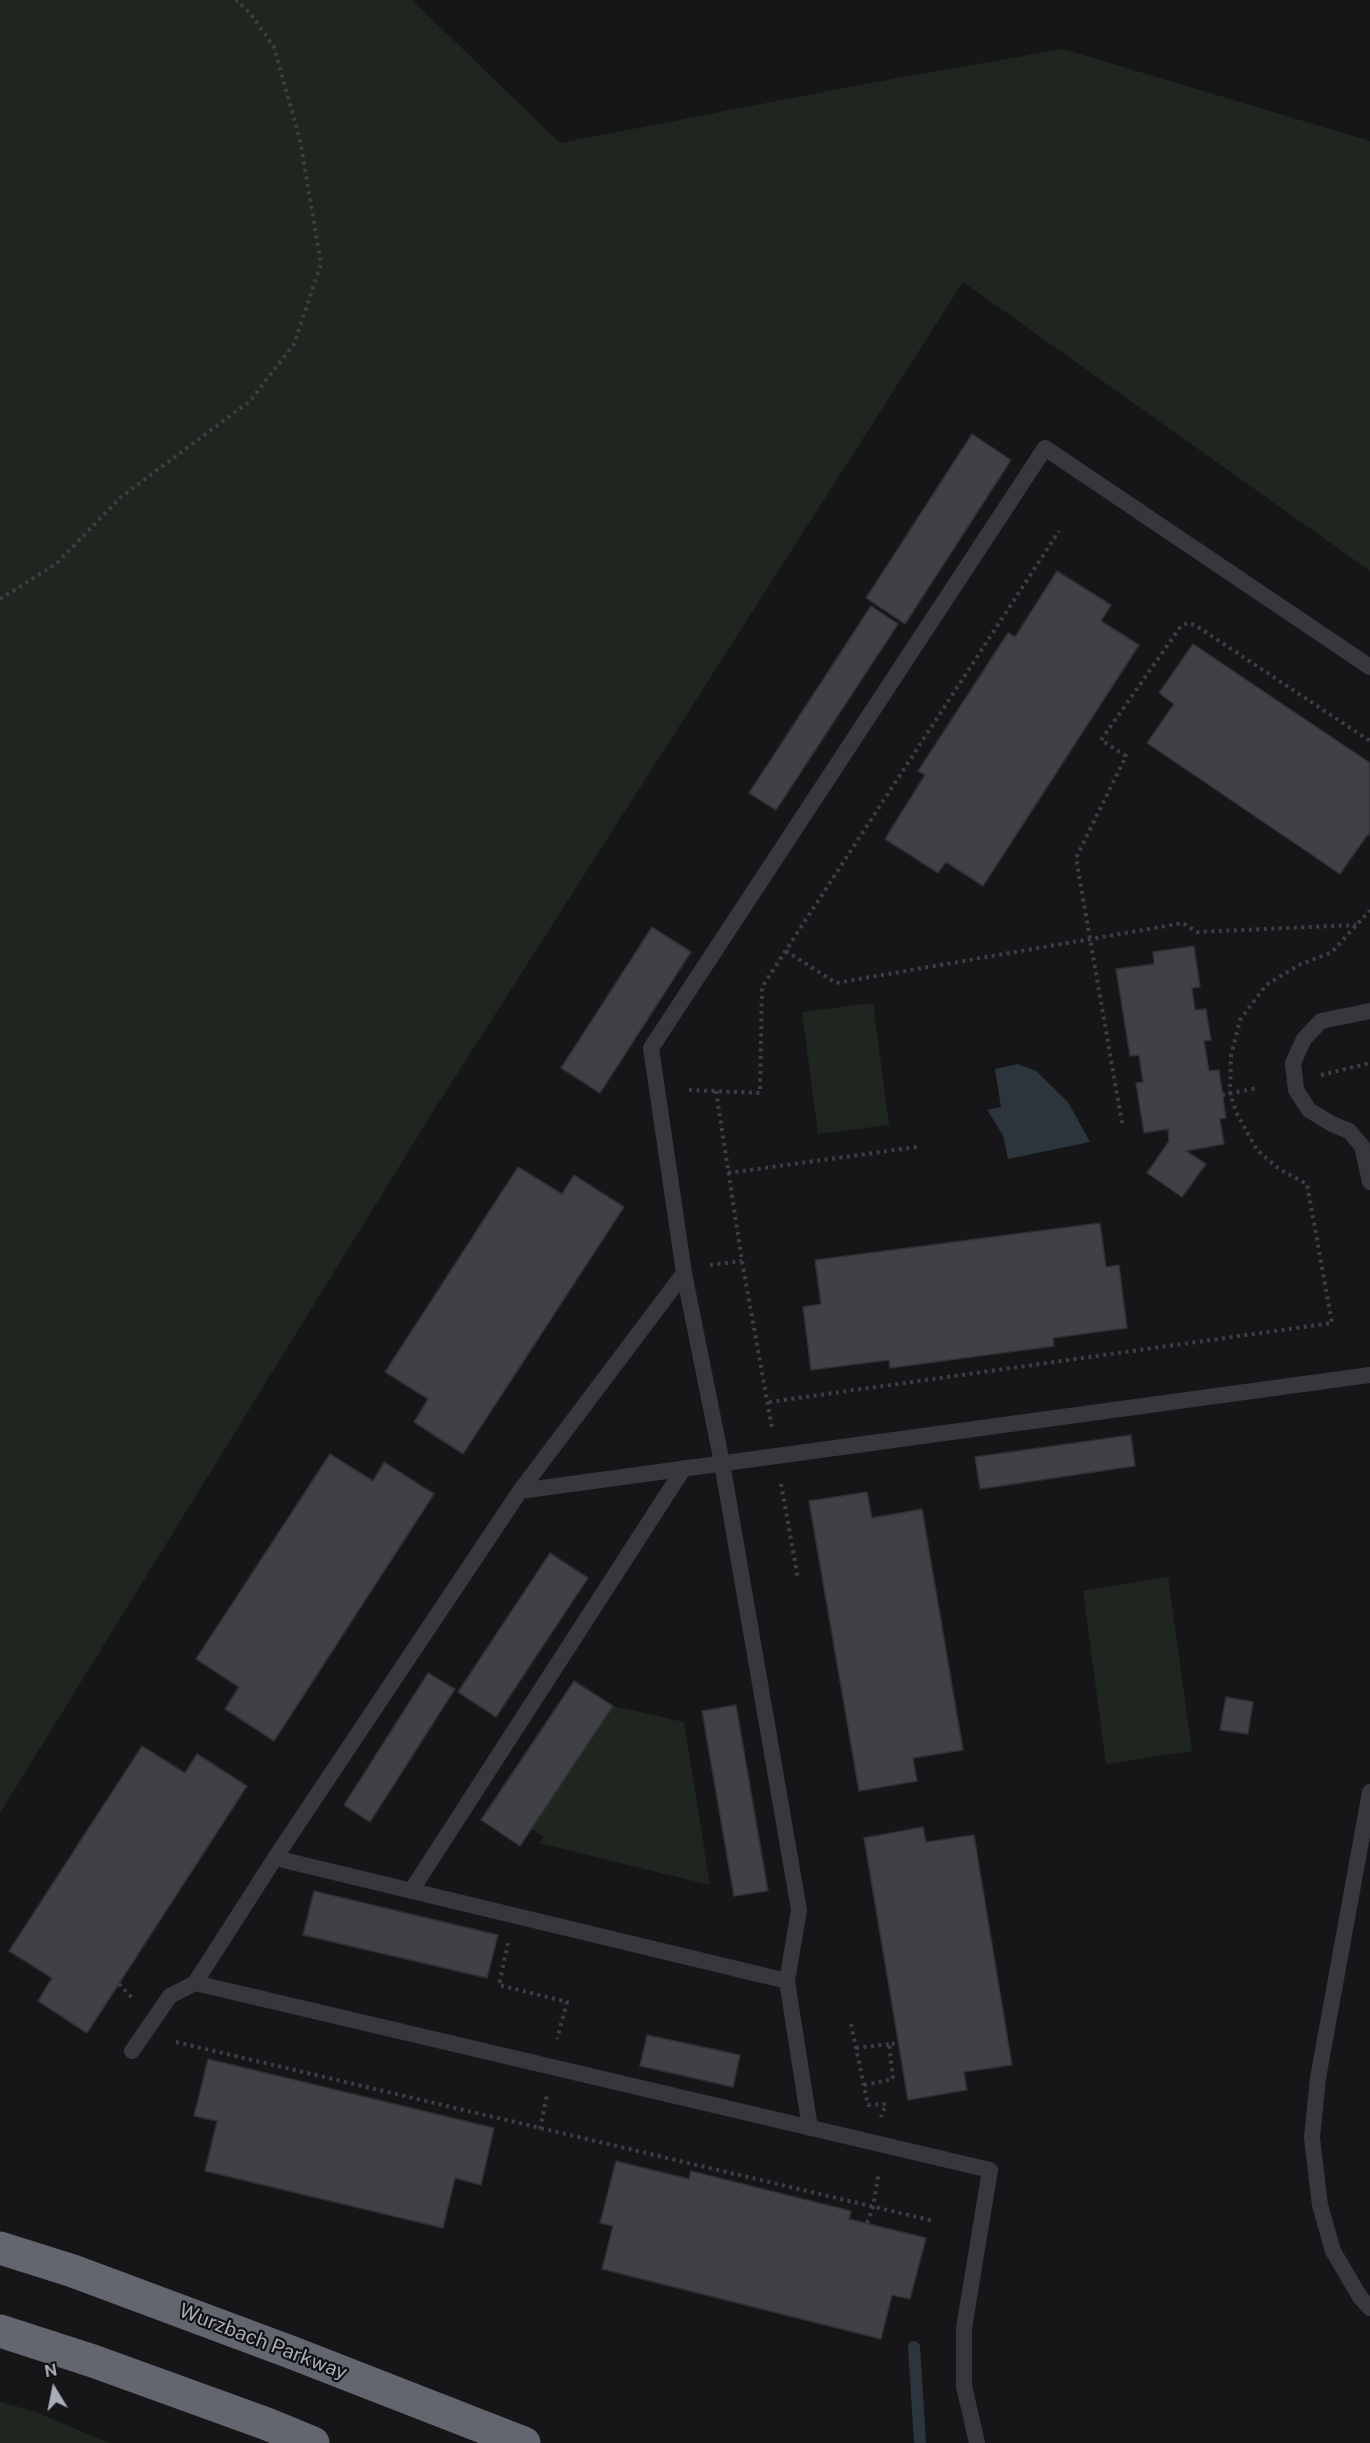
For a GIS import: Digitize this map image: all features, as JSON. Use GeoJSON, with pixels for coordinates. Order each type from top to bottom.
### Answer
{"type":"FeatureCollection","features":[{"type":"Feature","properties":{"kind":"highway","name":"Wurzbach Parkway"},"geometry":{"type":"LineString","coordinates":[[0,2248],[73,2271],[524,2443]]}},
{"type":"Feature","properties":{"kind":"highway"},"geometry":{"type":"LineString","coordinates":[[0,2331],[115,2369],[313,2443]]}},
{"type":"Feature","properties":{"kind":"lane"},"geometry":{"type":"LineString","coordinates":[[810,2128],[787,1981],[799,1910],[722,1463],[684,1273],[651,1048],[1045,448],[1370,667]]}},
{"type":"Feature","properties":{"kind":"lane"},"geometry":{"type":"LineString","coordinates":[[1370,1011],[1321,1021],[1304,1039],[1293,1064],[1296,1090],[1309,1110],[1349,1131],[1362,1146],[1370,1182]]}},
{"type":"Feature","properties":{"kind":"lane"},"geometry":{"type":"LineString","coordinates":[[132,2050],[170,1996],[195,1983],[275,1858],[520,1491],[684,1273]]}},
{"type":"Feature","properties":{"kind":"lane"},"geometry":{"type":"LineString","coordinates":[[520,1491],[1370,1375]]}},
{"type":"Feature","properties":{"kind":"lane"},"geometry":{"type":"LineString","coordinates":[[411,1891],[684,1468]]}},
{"type":"Feature","properties":{"kind":"lane"},"geometry":{"type":"LineString","coordinates":[[1370,1792],[1318,2078],[1312,2138],[1320,2205],[1333,2251],[1360,2297],[1370,2308]]}},
{"type":"Feature","properties":{"kind":"lane"},"geometry":{"type":"LineString","coordinates":[[275,1858],[787,1981]]}},
{"type":"Feature","properties":{"kind":"lane"},"geometry":{"type":"LineString","coordinates":[[195,1983],[990,2170],[964,2328],[964,2386],[977,2443]]}},
{"type":"Feature","properties":{"kind":"path"},"geometry":{"type":"LineString","coordinates":[[0,599],[56,564],[121,497],[250,401],[294,344],[321,264],[304,163],[300,140],[274,47],[250,13],[236,0]]}},
{"type":"Feature","properties":{"kind":"path"},"geometry":{"type":"LineString","coordinates":[[689,1090],[760,1092],[762,987],[1059,531]]}},
{"type":"Feature","properties":{"kind":"path"},"geometry":{"type":"LineString","coordinates":[[1122,1123],[1076,858],[1126,756],[1101,740],[1181,626],[1187,623],[1195,625],[1370,741]]}},
{"type":"Feature","properties":{"kind":"path"},"geometry":{"type":"LineString","coordinates":[[769,1402],[1332,1323],[1307,1184],[1279,1169],[1257,1149],[1236,1112],[1230,1093],[1231,1056],[1240,1020],[1266,985],[1299,965],[1332,952],[1370,910]]}},
{"type":"Feature","properties":{"kind":"path"},"geometry":{"type":"LineString","coordinates":[[786,951],[836,982],[1183,923],[1197,933],[1357,925]]}},
{"type":"Feature","properties":{"kind":"path"},"geometry":{"type":"LineString","coordinates":[[1320,1075],[1370,1063]]}},
{"type":"Feature","properties":{"kind":"path"},"geometry":{"type":"LineString","coordinates":[[1222,1095],[1257,1088]]}},
{"type":"Feature","properties":{"kind":"path"},"geometry":{"type":"LineString","coordinates":[[716,1091],[742,1261],[773,1434]]}},
{"type":"Feature","properties":{"kind":"path"},"geometry":{"type":"LineString","coordinates":[[728,1173],[917,1147]]}},
{"type":"Feature","properties":{"kind":"path"},"geometry":{"type":"LineString","coordinates":[[710,1265],[742,1261]]}},
{"type":"Feature","properties":{"kind":"path"},"geometry":{"type":"LineString","coordinates":[[781,1483],[798,1579]]}},
{"type":"Feature","properties":{"kind":"path"},"geometry":{"type":"LineString","coordinates":[[509,1940],[499,1984],[567,2002],[556,2045]]}},
{"type":"Feature","properties":{"kind":"path"},"geometry":{"type":"LineString","coordinates":[[119,1984],[136,2003]]}},
{"type":"Feature","properties":{"kind":"path"},"geometry":{"type":"LineString","coordinates":[[851,2024],[868,2105],[886,2104],[878,2123]]}},
{"type":"Feature","properties":{"kind":"path"},"geometry":{"type":"LineString","coordinates":[[176,2042],[934,2221]]}},
{"type":"Feature","properties":{"kind":"path"},"geometry":{"type":"LineString","coordinates":[[856,2048],[898,2043]]}},
{"type":"Feature","properties":{"kind":"path"},"geometry":{"type":"LineString","coordinates":[[864,2085],[893,2079],[889,2044]]}},
{"type":"Feature","properties":{"kind":"path"},"geometry":{"type":"LineString","coordinates":[[540,2128],[548,2092]]}},
{"type":"Feature","properties":{"kind":"path"},"geometry":{"type":"LineString","coordinates":[[867,2223],[873,2207],[879,2172]]}},
{"type":"Feature","properties":{"kind":"shaded area"},"geometry":{"type":"Polygon","coordinates":[[[0,0],[412,0],[560,143],[870,83],[1063,49],[1370,141],[1370,571],[963,282],[434,1110],[0,1813],[0,0]]]}},
{"type":"Feature","properties":{"kind":"shaded area"},"geometry":{"type":"Polygon","coordinates":[[[873,1003],[889,1125],[818,1134],[802,1012],[873,1003]]]}},
{"type":"Feature","properties":{"kind":"shaded area"},"geometry":{"type":"Polygon","coordinates":[[[1018,1064],[1036,1071],[1068,1102],[1090,1142],[1008,1159],[1003,1135],[987,1110],[1001,1107],[995,1069],[1018,1064]]]}},
{"type":"Feature","properties":{"kind":"shaded area"},"geometry":{"type":"Polygon","coordinates":[[[1168,1577],[1192,1751],[1106,1764],[1083,1591],[1168,1577]]]}},
{"type":"Feature","properties":{"kind":"shaded area"},"geometry":{"type":"Polygon","coordinates":[[[613,1706],[684,1722],[710,1885],[539,1843],[544,1837],[532,1829],[613,1706]]]}},
{"type":"Feature","properties":{"kind":"shaded area"},"geometry":{"type":"Polygon","coordinates":[[[0,2402],[35,2412],[110,2443],[0,2443],[0,2402]]]}},
{"type":"Feature","properties":{"kind":"building"},"geometry":{"type":"Polygon","coordinates":[[[972,434],[1011,460],[905,624],[866,598],[972,434]]]}},
{"type":"Feature","properties":{"kind":"building"},"geometry":{"type":"Polygon","coordinates":[[[1057,571],[1111,605],[1101,621],[1139,645],[983,886],[946,862],[938,873],[885,839],[925,775],[918,771],[1008,633],[1015,637],[1057,571]]]}},
{"type":"Feature","properties":{"kind":"building"},"geometry":{"type":"Polygon","coordinates":[[[871,606],[898,624],[776,810],[749,793],[871,606]]]}},
{"type":"Feature","properties":{"kind":"building"},"geometry":{"type":"Polygon","coordinates":[[[1193,644],[1370,763],[1370,835],[1368,834],[1340,874],[1147,743],[1174,704],[1159,693],[1193,644]]]}},
{"type":"Feature","properties":{"kind":"building"},"geometry":{"type":"Polygon","coordinates":[[[652,927],[691,952],[600,1093],[561,1068],[652,927]]]}},
{"type":"Feature","properties":{"kind":"building"},"geometry":{"type":"Polygon","coordinates":[[[1194,946],[1200,987],[1192,988],[1195,1010],[1206,1009],[1211,1040],[1204,1041],[1209,1071],[1219,1070],[1226,1118],[1220,1119],[1224,1144],[1186,1151],[1206,1164],[1182,1197],[1147,1173],[1169,1141],[1168,1129],[1144,1133],[1136,1083],[1143,1082],[1139,1055],[1130,1056],[1116,969],[1154,964],[1153,952],[1194,946]]]}},
{"type":"Feature","properties":{"kind":"building"},"geometry":{"type":"Polygon","coordinates":[[[518,1167],[562,1194],[574,1175],[624,1207],[463,1454],[414,1422],[428,1399],[385,1372],[518,1167]]]}},
{"type":"Feature","properties":{"kind":"building"},"geometry":{"type":"Polygon","coordinates":[[[1100,1223],[1106,1267],[1119,1265],[1127,1328],[1053,1338],[1054,1346],[890,1368],[889,1360],[811,1370],[803,1307],[821,1304],[815,1260],[1100,1223]]]}},
{"type":"Feature","properties":{"kind":"building"},"geometry":{"type":"Polygon","coordinates":[[[1131,1435],[1135,1466],[980,1489],[975,1457],[1131,1435]]]}},
{"type":"Feature","properties":{"kind":"building"},"geometry":{"type":"Polygon","coordinates":[[[330,1454],[373,1481],[384,1462],[434,1494],[274,1741],[225,1709],[239,1687],[196,1659],[330,1454]]]}},
{"type":"Feature","properties":{"kind":"building"},"geometry":{"type":"Polygon","coordinates":[[[867,1492],[872,1518],[922,1509],[963,1750],[913,1758],[917,1781],[859,1791],[809,1501],[867,1492]]]}},
{"type":"Feature","properties":{"kind":"building"},"geometry":{"type":"Polygon","coordinates":[[[550,1553],[588,1578],[496,1717],[458,1692],[550,1553]]]}},
{"type":"Feature","properties":{"kind":"building"},"geometry":{"type":"Polygon","coordinates":[[[428,1673],[455,1689],[370,1822],[344,1805],[428,1673]]]}},
{"type":"Feature","properties":{"kind":"building"},"geometry":{"type":"Polygon","coordinates":[[[574,1681],[613,1706],[520,1846],[481,1820],[574,1681]]]}},
{"type":"Feature","properties":{"kind":"building"},"geometry":{"type":"Polygon","coordinates":[[[1226,1697],[1253,1702],[1248,1734],[1220,1730],[1226,1697]]]}},
{"type":"Feature","properties":{"kind":"building"},"geometry":{"type":"Polygon","coordinates":[[[736,1705],[768,1891],[734,1896],[702,1711],[736,1705]]]}},
{"type":"Feature","properties":{"kind":"building"},"geometry":{"type":"Polygon","coordinates":[[[142,1746],[185,1773],[197,1754],[247,1786],[87,2033],[38,2001],[52,1978],[9,1951],[142,1746]]]}},
{"type":"Feature","properties":{"kind":"building"},"geometry":{"type":"Polygon","coordinates":[[[923,1827],[926,1842],[974,1835],[1012,2065],[964,2072],[967,2090],[908,2100],[864,1838],[923,1827]]]}},
{"type":"Feature","properties":{"kind":"building"},"geometry":{"type":"Polygon","coordinates":[[[314,1891],[498,1935],[487,1978],[303,1935],[314,1891]]]}},
{"type":"Feature","properties":{"kind":"building"},"geometry":{"type":"Polygon","coordinates":[[[647,2035],[740,2055],[733,2087],[640,2066],[647,2035]]]}},
{"type":"Feature","properties":{"kind":"building"},"geometry":{"type":"Polygon","coordinates":[[[208,2059],[494,2128],[481,2185],[455,2178],[443,2228],[205,2171],[217,2121],[194,2116],[208,2059]]]}},
{"type":"Feature","properties":{"kind":"building"},"geometry":{"type":"Polygon","coordinates":[[[616,2161],[689,2179],[691,2171],[851,2211],[849,2219],[926,2238],[910,2299],[892,2295],[881,2339],[602,2269],[613,2226],[600,2223],[616,2161]]]}},
{"type":"Feature","properties":{"kind":"waterway"},"geometry":{"type":"LineString","coordinates":[[914,2347],[920,2443]]}}]}
